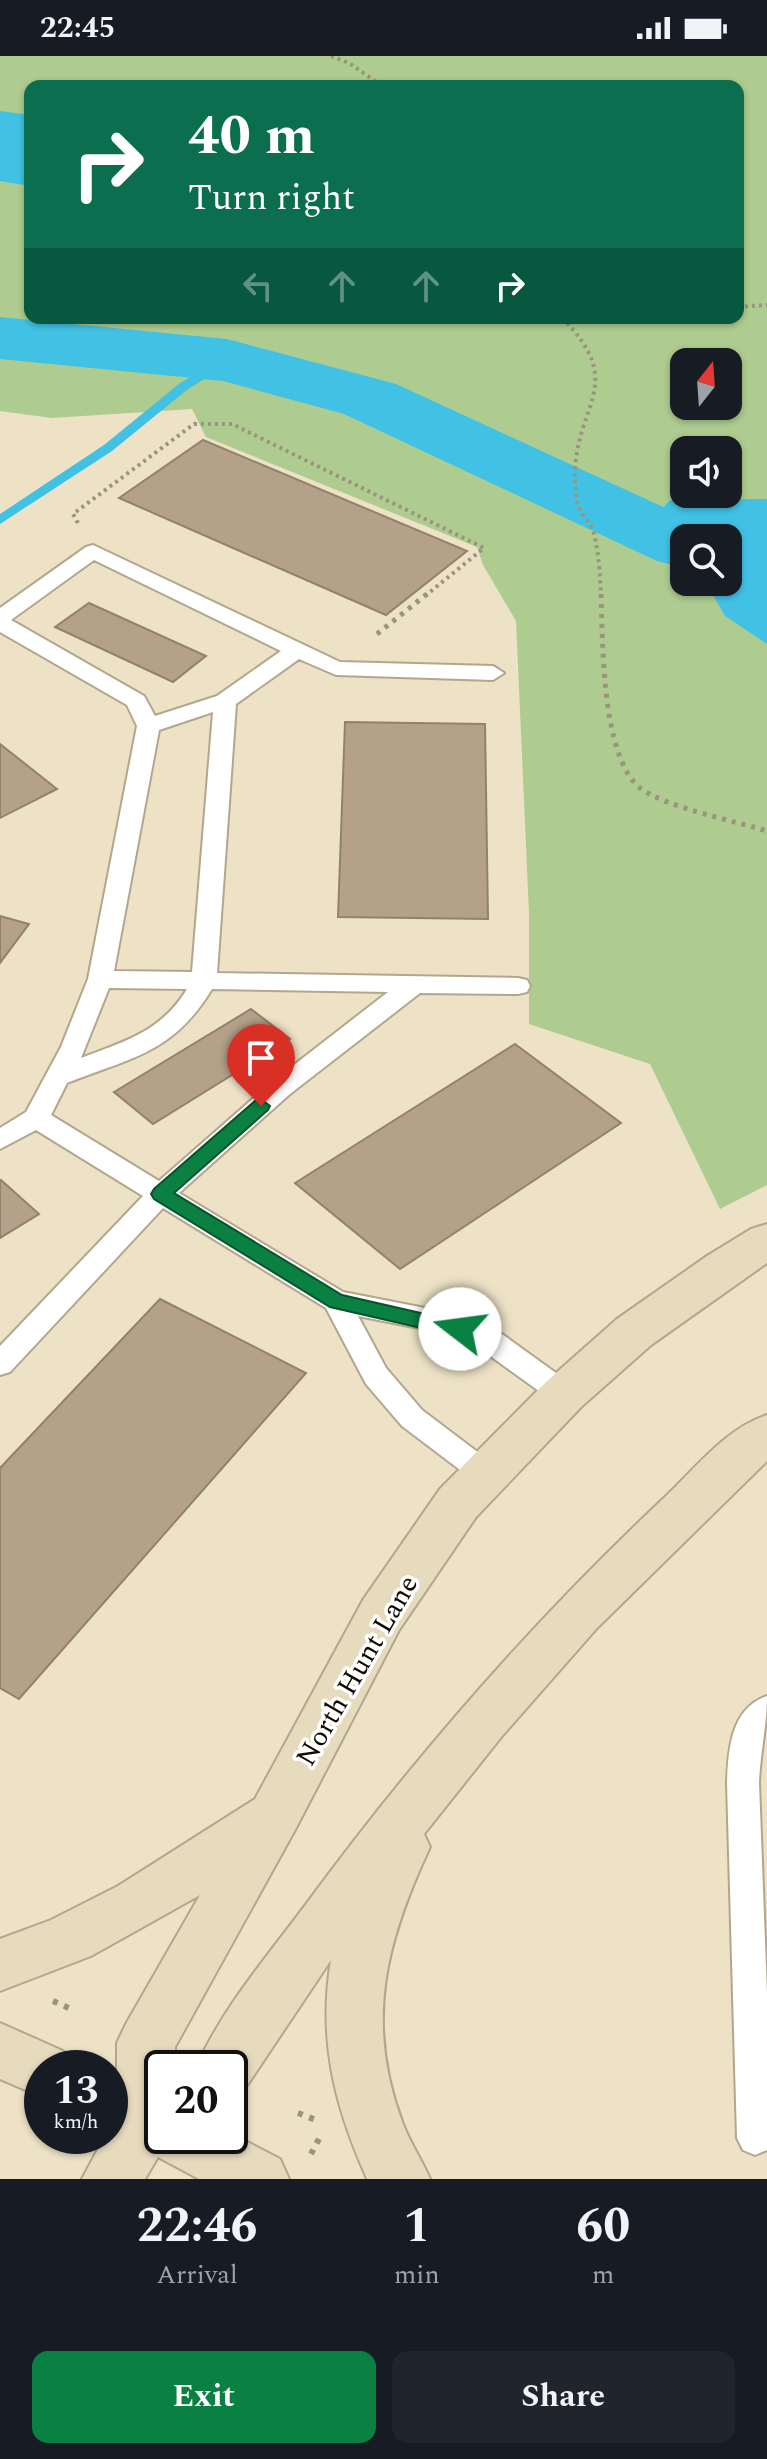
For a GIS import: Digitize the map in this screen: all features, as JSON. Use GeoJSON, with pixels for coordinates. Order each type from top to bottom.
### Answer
{"type":"FeatureCollection","features":[{"type":"Feature","properties":{"kind":"main road","name":"North Hunt Lane"},"geometry":{"type":"LineString","coordinates":[[146,2050],[146,2043],[277,1811],[381,1615],[458,1503],[564,1394],[634,1332],[723,1268],[767,1241]]}},
{"type":"Feature","properties":{"kind":"main road"},"geometry":{"type":"LineString","coordinates":[[237,2050],[329,1916],[471,1734],[581,1611],[745,1451],[767,1434]]}},
{"type":"Feature","properties":{"kind":"main road"},"geometry":{"type":"LineString","coordinates":[[400,2179],[368,2116],[360,2070],[355,2005],[360,1955],[394,1863],[471,1734]]}},
{"type":"Feature","properties":{"kind":"main road"},"geometry":{"type":"LineString","coordinates":[[0,1965],[91,1930],[185,1876],[277,1811]]}},
{"type":"Feature","properties":{"kind":"main road"},"geometry":{"type":"LineString","coordinates":[[0,2050],[24,2061]]}},
{"type":"Feature","properties":{"kind":"main road"},"geometry":{"type":"LineString","coordinates":[[112,2179],[144,2131]]}},
{"type":"Feature","properties":{"kind":"main road"},"geometry":{"type":"LineString","coordinates":[[213,2154],[259,2179]]}},
{"type":"Feature","properties":{"kind":"lane"},"geometry":{"type":"LineString","coordinates":[[0,1140],[36,1118],[74,1047],[100,979],[148,726],[136,701],[0,620],[93,551],[336,668],[493,673]]}},
{"type":"Feature","properties":{"kind":"lane"},"geometry":{"type":"LineString","coordinates":[[148,726],[225,701],[297,650]]}},
{"type":"Feature","properties":{"kind":"lane"},"geometry":{"type":"LineString","coordinates":[[58,1077],[155,1039],[185,1013],[204,982],[225,701]]}},
{"type":"Feature","properties":{"kind":"lane"},"geometry":{"type":"LineString","coordinates":[[100,979],[518,986]]}},
{"type":"Feature","properties":{"kind":"lane"},"geometry":{"type":"LineString","coordinates":[[0,1364],[161,1194],[281,1088],[415,984]]}},
{"type":"Feature","properties":{"kind":"lane"},"geometry":{"type":"LineString","coordinates":[[36,1118],[336,1301],[435,1321],[485,1337],[564,1394]]}},
{"type":"Feature","properties":{"kind":"lane"},"geometry":{"type":"LineString","coordinates":[[336,1301],[376,1376],[412,1418],[486,1474]]}},
{"type":"Feature","properties":{"kind":"lane"},"geometry":{"type":"LineString","coordinates":[[755,2138],[743,1783],[745,1743],[758,1715],[767,1709]]}},
{"type":"Feature","properties":{"kind":"path"},"geometry":{"type":"LineString","coordinates":[[331,56],[349,63],[373,80]]}},
{"type":"Feature","properties":{"kind":"path"},"geometry":{"type":"LineString","coordinates":[[744,307],[767,305]]}},
{"type":"Feature","properties":{"kind":"path"},"geometry":{"type":"LineString","coordinates":[[568,324],[583,339],[597,372],[595,395],[578,449],[575,477],[579,507],[594,531],[600,576],[605,699],[625,769],[639,787],[658,798],[767,831]]}},
{"type":"Feature","properties":{"kind":"path"},"geometry":{"type":"LineString","coordinates":[[93,551],[73,514],[194,424],[232,424],[484,548],[336,668]]}},
{"type":"Feature","properties":{"kind":"green space"},"geometry":{"type":"Polygon","coordinates":[[[0,56],[767,56],[767,1185],[720,1209],[650,1064],[529,1024],[529,913],[516,621],[483,565],[477,547],[206,437],[192,409],[52,418],[0,411],[0,56]]]}},
{"type":"Feature","properties":{"kind":"water"},"geometry":{"type":"Polygon","coordinates":[[[0,111],[24,114],[24,185],[0,181],[0,111]]]}},
{"type":"Feature","properties":{"kind":"water"},"geometry":{"type":"Polygon","coordinates":[[[742,499],[767,499],[767,644],[725,616],[714,596],[742,596],[742,524],[670,524],[670,545],[652,520],[670,500],[670,508],[742,508],[742,499]]]}},
{"type":"Feature","properties":{"kind":"building"},"geometry":{"type":"Polygon","coordinates":[[[203,440],[467,551],[386,615],[119,498],[203,440]]]}},
{"type":"Feature","properties":{"kind":"building"},"geometry":{"type":"Polygon","coordinates":[[[89,603],[206,656],[173,682],[55,627],[89,603]]]}},
{"type":"Feature","properties":{"kind":"building"},"geometry":{"type":"Polygon","coordinates":[[[345,722],[485,724],[488,919],[338,917],[345,722]]]}},
{"type":"Feature","properties":{"kind":"building"},"geometry":{"type":"Polygon","coordinates":[[[0,744],[57,789],[0,818],[0,744]]]}},
{"type":"Feature","properties":{"kind":"building"},"geometry":{"type":"Polygon","coordinates":[[[0,916],[29,924],[0,963],[0,916]]]}},
{"type":"Feature","properties":{"kind":"building"},"geometry":{"type":"Polygon","coordinates":[[[251,1009],[290,1039],[153,1124],[114,1092],[251,1009]]]}},
{"type":"Feature","properties":{"kind":"building"},"geometry":{"type":"Polygon","coordinates":[[[515,1044],[621,1123],[400,1269],[295,1183],[515,1044]]]}},
{"type":"Feature","properties":{"kind":"building"},"geometry":{"type":"Polygon","coordinates":[[[0,1181],[39,1214],[0,1238],[0,1181]]]}},
{"type":"Feature","properties":{"kind":"building"},"geometry":{"type":"Polygon","coordinates":[[[160,1299],[306,1373],[19,1699],[0,1688],[0,1468],[160,1299]]]}},
{"type":"Feature","properties":{"kind":"waterway"},"geometry":{"type":"LineString","coordinates":[[0,338],[227,360],[370,399],[670,538]]}},
{"type":"Feature","properties":{"kind":"waterway"},"geometry":{"type":"LineString","coordinates":[[0,520],[108,448],[184,386],[227,360]]}},
{"type":"Feature","properties":{"kind":"route"},"geometry":{"type":"LineString","coordinates":[[261,1106],[161,1194],[336,1301],[460,1329]]}}]}
